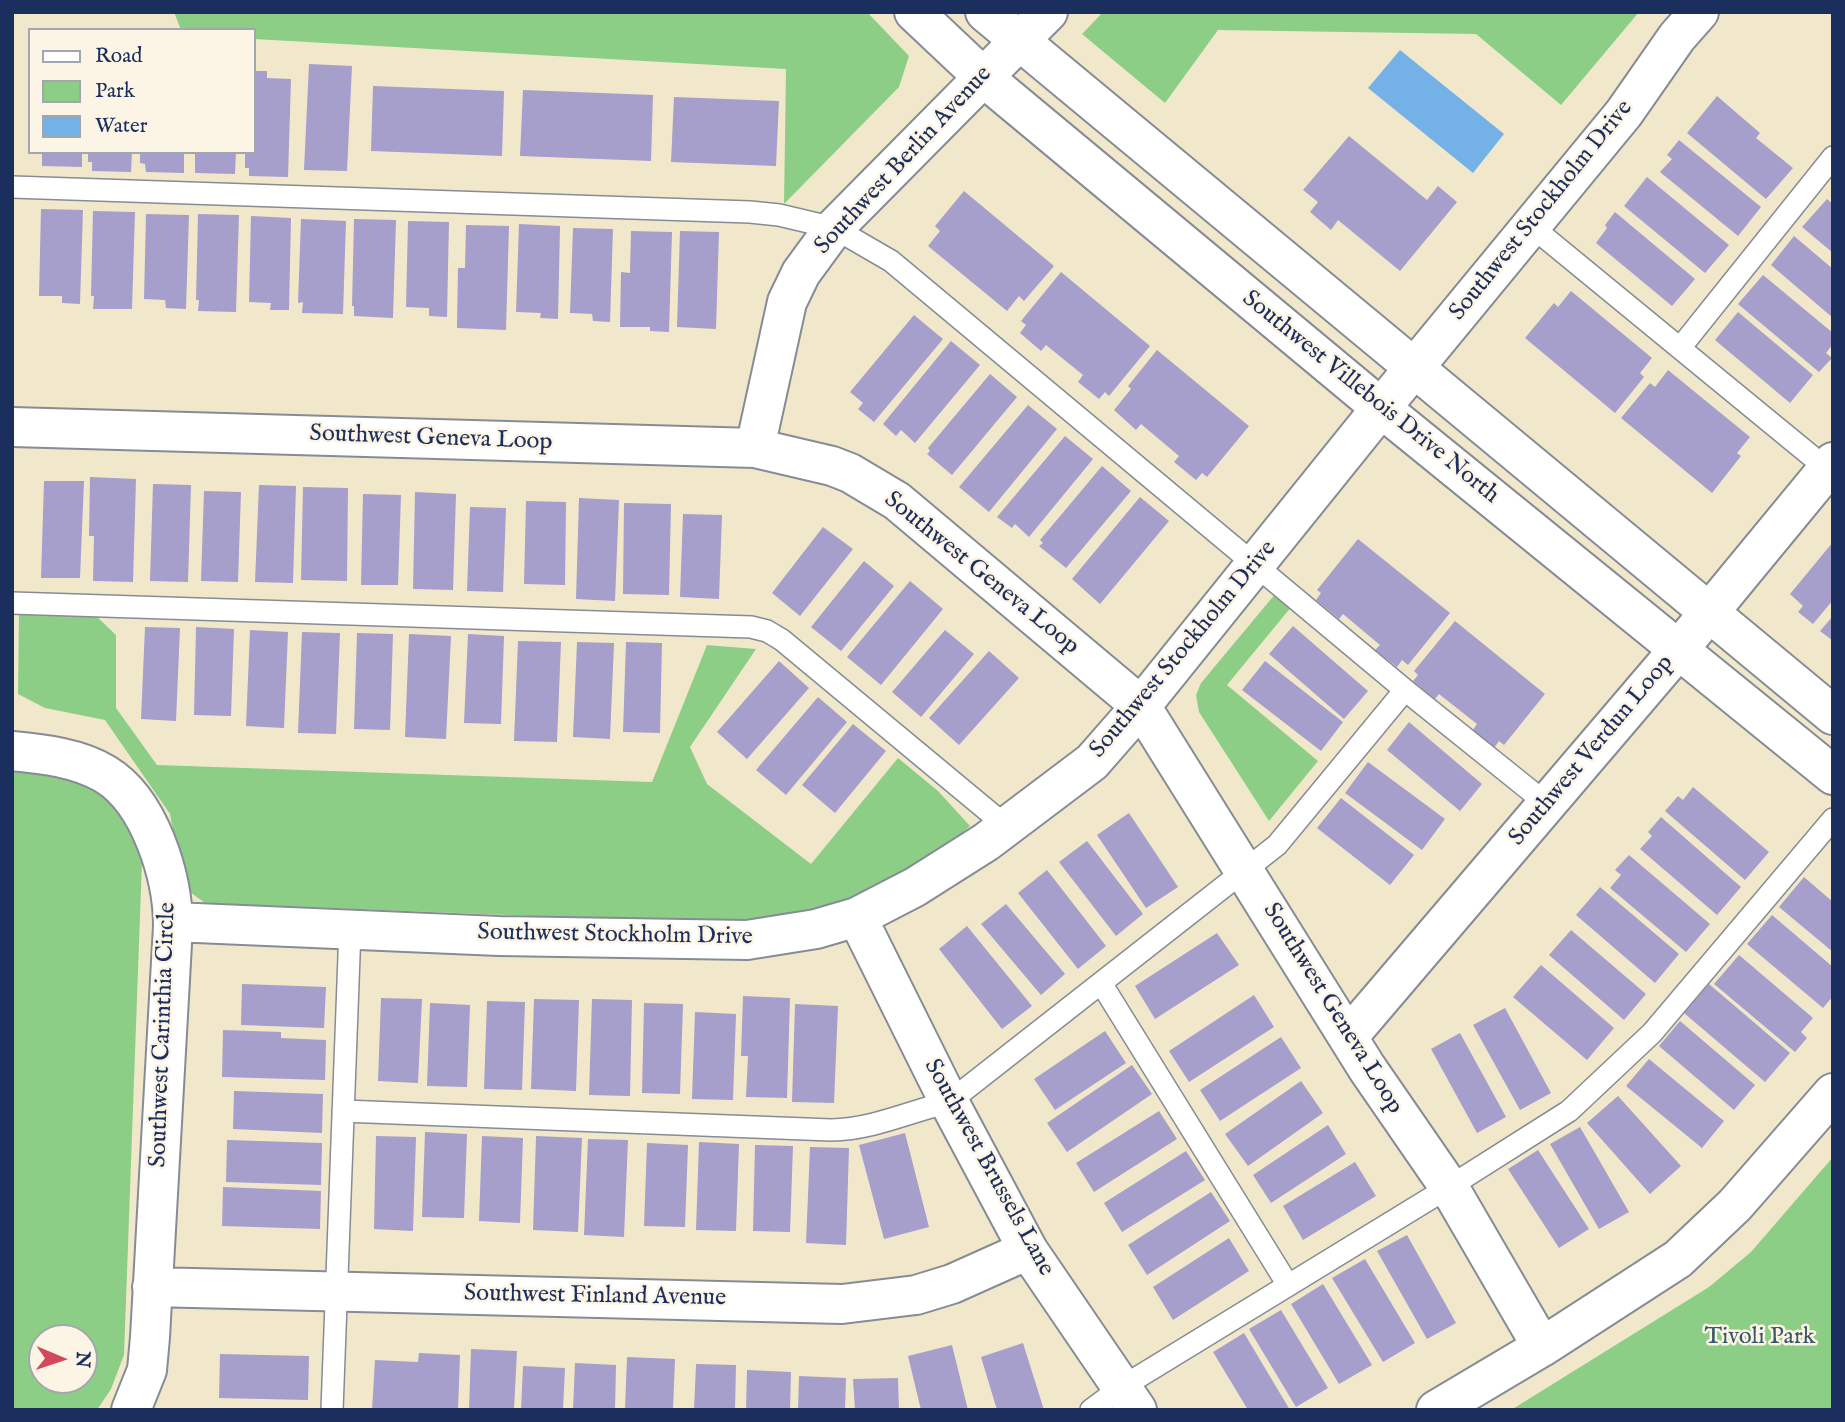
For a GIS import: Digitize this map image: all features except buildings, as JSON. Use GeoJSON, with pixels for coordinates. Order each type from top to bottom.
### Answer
{"type":"FeatureCollection","features":[{"type":"Feature","properties":{"kind":"street","name":"Southwest Villebois Drive North"},"geometry":{"type":"LineString","coordinates":[[914,12],[983,77],[1381,408],[1833,775]]}},
{"type":"Feature","properties":{"kind":"street","name":"Southwest Villebois Drive North"},"geometry":{"type":"LineString","coordinates":[[985,12],[1833,715]]}},
{"type":"Feature","properties":{"kind":"street","name":"Southwest Berlin Avenue"},"geometry":{"type":"LineString","coordinates":[[755,448],[787,302],[801,273],[834,228],[1048,12]]}},
{"type":"Feature","properties":{"kind":"street","name":"Southwest Stockholm Drive"},"geometry":{"type":"LineString","coordinates":[[173,922],[512,936],[747,940],[816,929],[857,917],[915,887],[1006,827],[1092,762],[1141,706],[1381,408],[1624,113],[1677,37],[1699,12]]}},
{"type":"Feature","properties":{"kind":"street","name":"Southwest Geneva Loop"},"geometry":{"type":"LineString","coordinates":[[12,427],[755,448],[832,466],[850,473],[897,500],[1141,706],[1348,1037],[1449,1187],[1542,1347]]}},
{"type":"Feature","properties":{"kind":"street","name":"Southwest Verdun Loop"},"geometry":{"type":"LineString","coordinates":[[1348,1037],[1831,468]]}},
{"type":"Feature","properties":{"kind":"street","name":"Southwest Carinthia Circle"},"geometry":{"type":"LineString","coordinates":[[12,751],[60,757],[104,774],[124,789],[141,811],[159,850],[168,884],[173,922],[152,1287],[146,1370],[131,1410]]}},
{"type":"Feature","properties":{"kind":"street","name":"Southwest Brussels Lane"},"geometry":{"type":"LineString","coordinates":[[857,917],[949,1102],[1028,1250],[1130,1398]]}},
{"type":"Feature","properties":{"kind":"street"},"geometry":{"type":"LineString","coordinates":[[1436,1410],[1542,1347],[1678,1259],[1735,1205],[1833,1093]]}},
{"type":"Feature","properties":{"kind":"street","name":"Southwest Finland Avenue"},"geometry":{"type":"LineString","coordinates":[[152,1287],[842,1304],[916,1295],[952,1284],[1028,1250]]}},
{"type":"Feature","properties":{"kind":"lane"},"geometry":{"type":"LineString","coordinates":[[1680,348],[1833,157]]}},
{"type":"Feature","properties":{"kind":"lane"},"geometry":{"type":"LineString","coordinates":[[12,187],[750,212],[779,215],[834,228],[891,261],[1405,690],[1548,804]]}},
{"type":"Feature","properties":{"kind":"lane"},"geometry":{"type":"LineString","coordinates":[[1531,226],[1831,468]]}},
{"type":"Feature","properties":{"kind":"lane"},"geometry":{"type":"LineString","coordinates":[[12,603],[751,627],[767,631],[782,640],[1006,827]]}},
{"type":"Feature","properties":{"kind":"lane"},"geometry":{"type":"LineString","coordinates":[[343,1111],[831,1130],[877,1125],[949,1102],[1277,845],[1405,690]]}},
{"type":"Feature","properties":{"kind":"lane"},"geometry":{"type":"LineString","coordinates":[[1091,1410],[1130,1398],[1288,1285],[1569,1111],[1652,1033],[1833,818]]}},
{"type":"Feature","properties":{"kind":"lane"},"geometry":{"type":"LineString","coordinates":[[332,1410],[350,929]]}},
{"type":"Feature","properties":{"kind":"lane"},"geometry":{"type":"LineString","coordinates":[[1101,983],[1288,1285]]}},
{"type":"Feature","properties":{"kind":"green space"},"geometry":{"type":"Polygon","coordinates":[[[174,12],[867,12],[909,56],[899,87],[784,204],[786,69],[256,39],[256,28],[180,28],[174,12]]]}},
{"type":"Feature","properties":{"kind":"green space"},"geometry":{"type":"Polygon","coordinates":[[[1103,12],[1639,12],[1561,105],[1476,34],[1218,30],[1165,103],[1082,34],[1103,12]]]}},
{"type":"Feature","properties":{"kind":"green space"},"geometry":{"type":"Polygon","coordinates":[[[1276,593],[1292,606],[1227,685],[1318,761],[1269,821],[1199,712],[1196,695],[1201,683],[1276,593]]]}},
{"type":"Feature","properties":{"kind":"green space"},"geometry":{"type":"Polygon","coordinates":[[[19,610],[92,612],[116,635],[116,708],[157,765],[652,782],[707,645],[756,649],[690,747],[707,784],[811,864],[898,758],[938,791],[970,826],[927,860],[879,888],[828,909],[766,922],[709,923],[205,903],[183,887],[170,814],[105,720],[45,708],[18,694],[19,610]]]}},
{"type":"Feature","properties":{"kind":"green space"},"geometry":{"type":"Polygon","coordinates":[[[12,763],[77,783],[108,802],[132,836],[142,861],[124,1355],[111,1389],[97,1410],[12,1410],[12,763]]]}},
{"type":"Feature","properties":{"kind":"green space","name":"Tivoli Park"},"geometry":{"type":"Polygon","coordinates":[[[1833,1157],[1833,1410],[1511,1410],[1709,1287],[1751,1252],[1833,1157]]]}},
{"type":"Feature","properties":{"kind":"water"},"geometry":{"type":"Polygon","coordinates":[[[1400,50],[1504,134],[1473,173],[1368,88],[1400,50]]]}}]}
